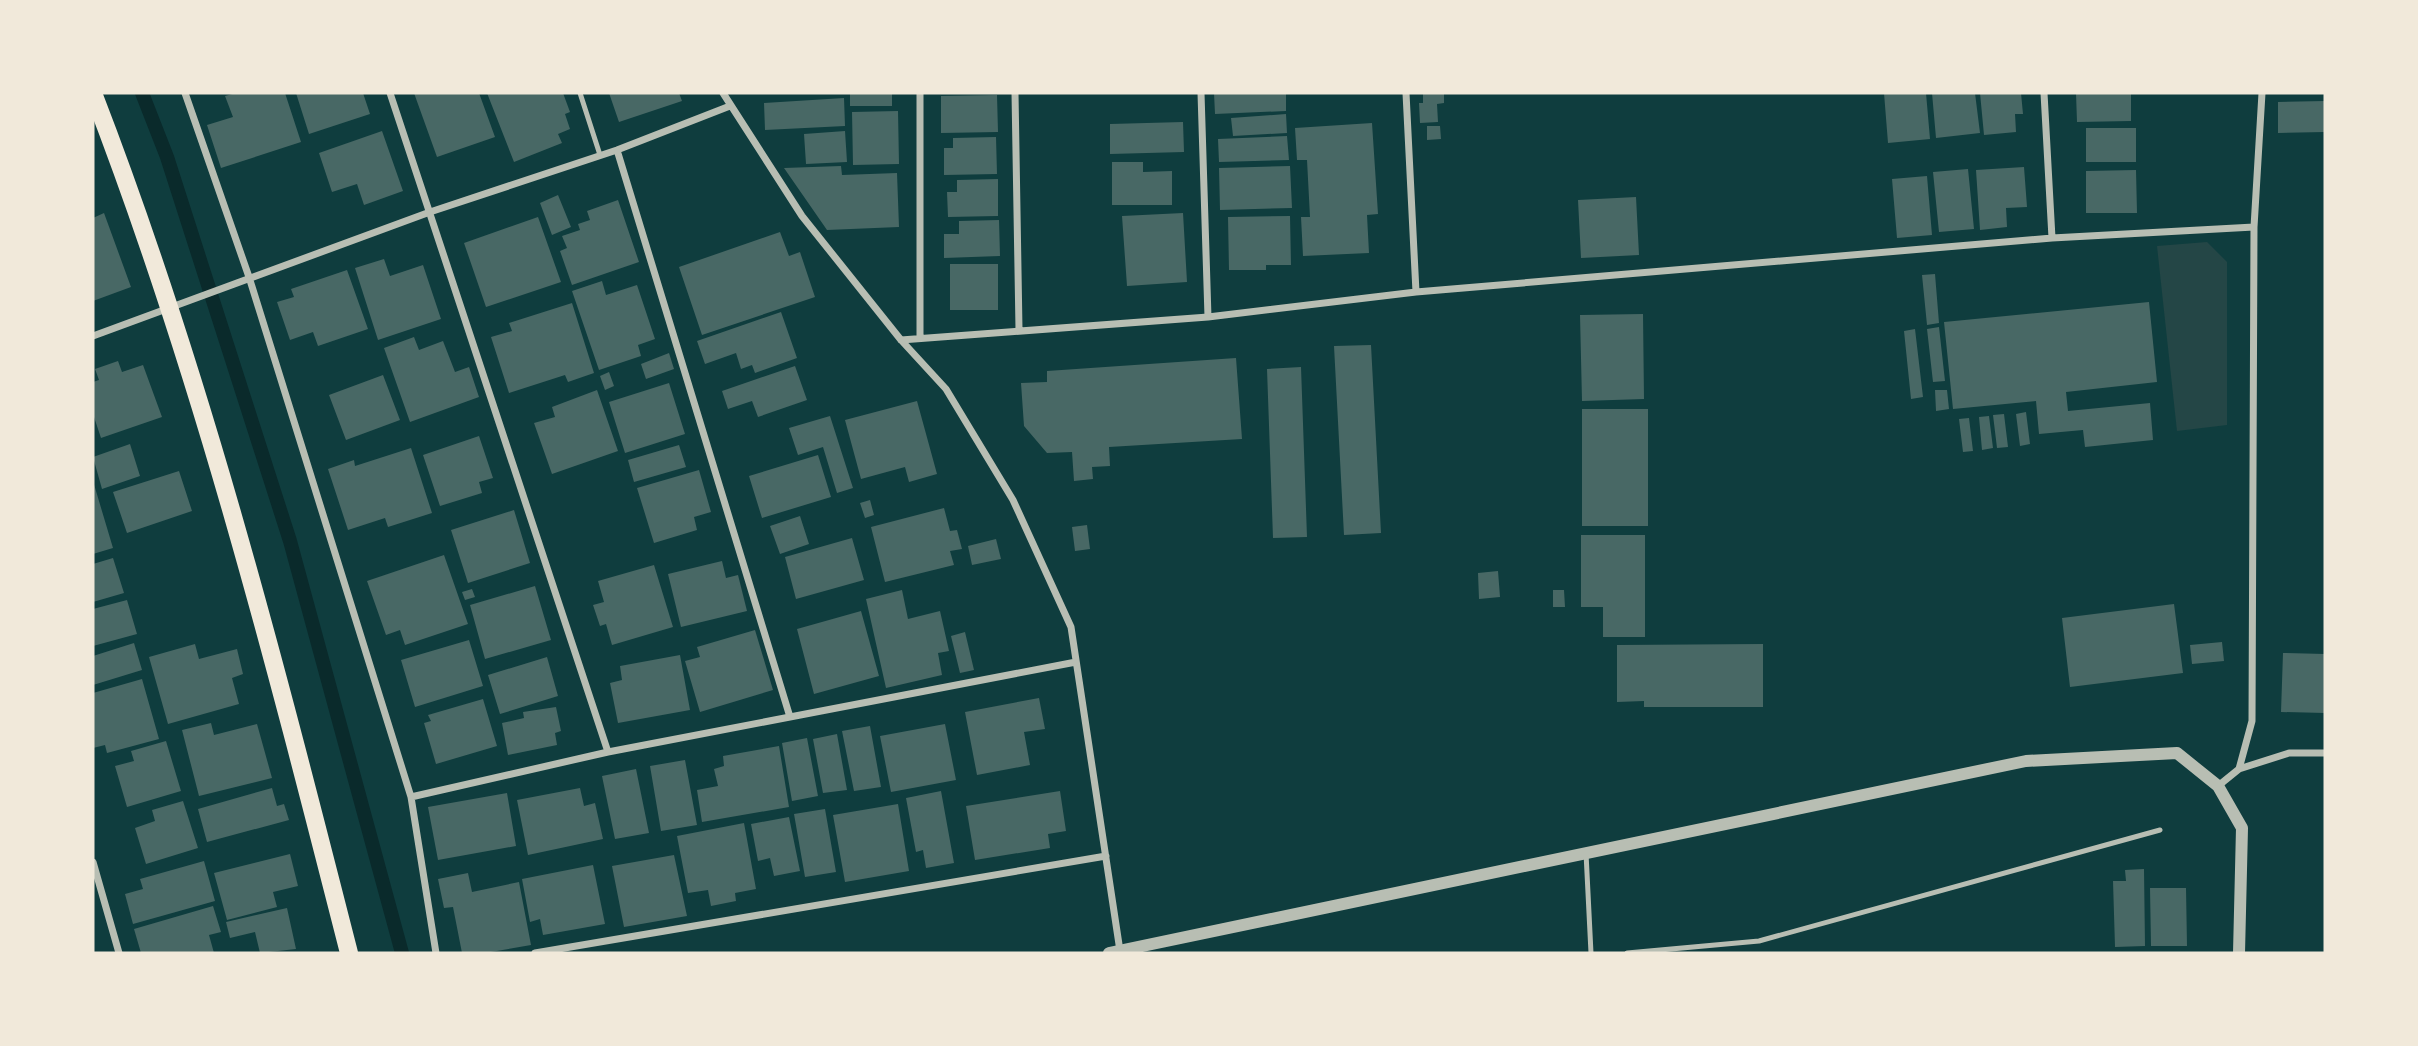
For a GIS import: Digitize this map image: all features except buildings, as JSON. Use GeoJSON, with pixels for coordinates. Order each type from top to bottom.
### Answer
{"type":"FeatureCollection","features":[{"type":"Feature","properties":{"kind":"main road"},"geometry":{"type":"LineString","coordinates":[[93,93],[177,306],[349,953]]}},
{"type":"Feature","properties":{"kind":"street"},"geometry":{"type":"LineString","coordinates":[[185,93],[249,277],[411,797],[436,953]]}},
{"type":"Feature","properties":{"kind":"street"},"geometry":{"type":"LineString","coordinates":[[390,93],[608,752]]}},
{"type":"Feature","properties":{"kind":"street"},"geometry":{"type":"LineString","coordinates":[[723,93],[802,216],[901,340],[946,389],[1013,500],[1071,627],[1105,856],[1116,953],[2025,761],[2177,752],[2218,786],[2242,828],[2239,953]]}},
{"type":"Feature","properties":{"kind":"street"},"geometry":{"type":"LineString","coordinates":[[919,93],[919,338]]}},
{"type":"Feature","properties":{"kind":"street"},"geometry":{"type":"LineString","coordinates":[[1015,93],[1019,329]]}},
{"type":"Feature","properties":{"kind":"street"},"geometry":{"type":"LineString","coordinates":[[1201,93],[1208,317]]}},
{"type":"Feature","properties":{"kind":"street"},"geometry":{"type":"LineString","coordinates":[[1405,93],[1416,292]]}},
{"type":"Feature","properties":{"kind":"street"},"geometry":{"type":"LineString","coordinates":[[2044,93],[2052,237]]}},
{"type":"Feature","properties":{"kind":"street"},"geometry":{"type":"LineString","coordinates":[[2239,769],[2252,721],[2254,227],[2262,93]]}},
{"type":"Feature","properties":{"kind":"street"},"geometry":{"type":"LineString","coordinates":[[93,336],[430,212],[617,150],[730,106]]}},
{"type":"Feature","properties":{"kind":"street"},"geometry":{"type":"LineString","coordinates":[[617,150],[790,717]]}},
{"type":"Feature","properties":{"kind":"street"},"geometry":{"type":"LineString","coordinates":[[901,340],[1019,329],[1208,317],[1416,292],[2052,237],[2254,227]]}},
{"type":"Feature","properties":{"kind":"street"},"geometry":{"type":"LineString","coordinates":[[411,797],[608,752],[1076,662]]}},
{"type":"Feature","properties":{"kind":"street"},"geometry":{"type":"LineString","coordinates":[[2218,786],[2239,769],[2289,753],[2325,754]]}},
{"type":"Feature","properties":{"kind":"street"},"geometry":{"type":"LineString","coordinates":[[535,953],[1105,856]]}},
{"type":"Feature","properties":{"kind":"street"},"geometry":{"type":"LineString","coordinates":[[93,862],[119,953]]}},
{"type":"Feature","properties":{"kind":"lane"},"geometry":{"type":"LineString","coordinates":[[580,93],[600,155]]}},
{"type":"Feature","properties":{"kind":"lane"},"geometry":{"type":"LineString","coordinates":[[1627,953],[1759,941],[2160,830]]}},
{"type":"Feature","properties":{"kind":"lane"},"geometry":{"type":"LineString","coordinates":[[1586,853],[1591,953]]}},
{"type":"Feature","properties":{"kind":"shaded area"},"geometry":{"type":"Polygon","coordinates":[[[2207,242],[2227,262],[2227,425],[2177,431],[2157,246],[2207,242]]]}},
{"type":"Feature","properties":{"kind":"waterway"},"geometry":{"type":"LineString","coordinates":[[142,93],[167,157],[290,541],[402,953]]}}]}
